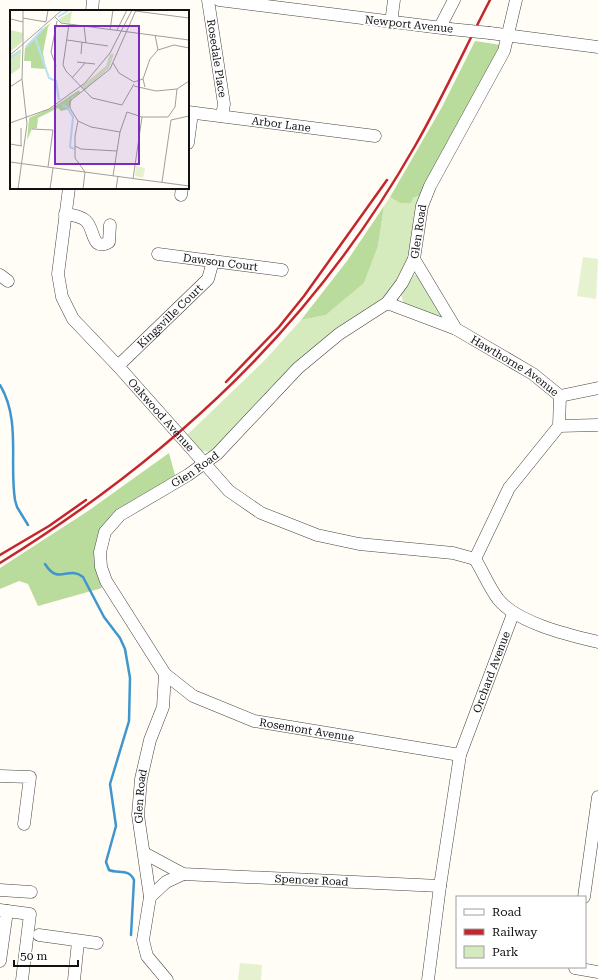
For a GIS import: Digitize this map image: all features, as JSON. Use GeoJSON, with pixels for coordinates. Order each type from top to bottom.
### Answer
{"type":"FeatureCollection","features":[{"type":"Feature","properties":{"kind":"street"},"geometry":{"type":"LineString","coordinates":[[92,10],[93,0]]}},
{"type":"Feature","properties":{"kind":"street","name":"Rosedale Place"},"geometry":{"type":"LineString","coordinates":[[208,0],[224,104],[222,116]]}},
{"type":"Feature","properties":{"kind":"street","name":"Newport Avenue"},"geometry":{"type":"LineString","coordinates":[[219,0],[391,23],[490,33],[598,47]]}},
{"type":"Feature","properties":{"kind":"street"},"geometry":{"type":"LineString","coordinates":[[391,23],[394,0]]}},
{"type":"Feature","properties":{"kind":"street"},"geometry":{"type":"LineString","coordinates":[[445,28],[454,0]]}},
{"type":"Feature","properties":{"kind":"street","name":"Glen Road"},"geometry":{"type":"LineString","coordinates":[[167,980],[147,956],[143,940],[150,897],[138,815],[141,779],[150,740],[163,707],[165,674],[106,581],[101,566],[100,552],[105,532],[120,515],[204,464],[217,454],[298,368],[339,334],[388,303],[402,283],[414,259],[422,206],[430,186],[504,51],[509,36],[516,0]]}},
{"type":"Feature","properties":{"kind":"street"},"geometry":{"type":"LineString","coordinates":[[189,128],[190,113]]}},
{"type":"Feature","properties":{"kind":"street","name":"Arbor Lane"},"geometry":{"type":"LineString","coordinates":[[190,113],[375,136]]}},
{"type":"Feature","properties":{"kind":"street","name":"Oakwood Avenue"},"geometry":{"type":"LineString","coordinates":[[69,189],[58,274],[62,297],[73,319],[118,366],[228,492],[261,513],[317,535],[359,544],[453,553],[475,559]]}},
{"type":"Feature","properties":{"kind":"street"},"geometry":{"type":"LineString","coordinates":[[65,214],[83,218],[88,223],[95,241],[98,244],[104,245],[109,242],[110,225]]}},
{"type":"Feature","properties":{"kind":"street","name":"Dawson Court"},"geometry":{"type":"LineString","coordinates":[[158,254],[282,270]]}},
{"type":"Feature","properties":{"kind":"street","name":"Hawthorne Avenue"},"geometry":{"type":"LineString","coordinates":[[414,259],[456,329]]}},
{"type":"Feature","properties":{"kind":"street","name":"Kingsville Court"},"geometry":{"type":"LineString","coordinates":[[118,366],[208,279],[213,261]]}},
{"type":"Feature","properties":{"kind":"street","name":"Hawthorne Avenue"},"geometry":{"type":"LineString","coordinates":[[388,303],[456,329],[533,374],[560,396],[598,388]]}},
{"type":"Feature","properties":{"kind":"street"},"geometry":{"type":"LineString","coordinates":[[560,396],[559,426],[510,488],[475,559],[498,599],[513,614],[566,634],[598,642]]}},
{"type":"Feature","properties":{"kind":"street"},"geometry":{"type":"LineString","coordinates":[[559,426],[598,425]]}},
{"type":"Feature","properties":{"kind":"street","name":"Orchard Avenue"},"geometry":{"type":"LineString","coordinates":[[428,980],[440,886],[460,755],[513,614]]}},
{"type":"Feature","properties":{"kind":"street","name":"Rosemont Avenue"},"geometry":{"type":"LineString","coordinates":[[165,674],[193,696],[254,721],[460,755]]}},
{"type":"Feature","properties":{"kind":"street"},"geometry":{"type":"LineString","coordinates":[[0,776],[30,777],[24,824]]}},
{"type":"Feature","properties":{"kind":"street"},"geometry":{"type":"LineString","coordinates":[[584,896],[598,797]]}},
{"type":"Feature","properties":{"kind":"street","name":"Spencer Road"},"geometry":{"type":"LineString","coordinates":[[144,853],[183,874],[440,886]]}},
{"type":"Feature","properties":{"kind":"street","name":"Spencer Road"},"geometry":{"type":"LineString","coordinates":[[150,897],[166,882],[183,874]]}},
{"type":"Feature","properties":{"kind":"street"},"geometry":{"type":"LineString","coordinates":[[0,890],[31,892]]}},
{"type":"Feature","properties":{"kind":"street"},"geometry":{"type":"LineString","coordinates":[[0,961],[4,910],[30,914],[22,980]]}},
{"type":"Feature","properties":{"kind":"street"},"geometry":{"type":"LineString","coordinates":[[39,935],[78,942],[97,943]]}},
{"type":"Feature","properties":{"kind":"street"},"geometry":{"type":"LineString","coordinates":[[74,980],[78,942]]}},
{"type":"Feature","properties":{"kind":"street"},"geometry":{"type":"LineString","coordinates":[[574,972],[598,972]]}},
{"type":"Feature","properties":{"kind":"green space"},"geometry":{"type":"Polygon","coordinates":[[[475,41],[501,45],[421,195],[413,198],[411,203],[400,203],[390,197],[442,107],[475,41]]]}},
{"type":"Feature","properties":{"kind":"green space"},"geometry":{"type":"Polygon","coordinates":[[[421,195],[407,263],[386,298],[211,452],[200,451],[187,435],[264,361],[301,320],[326,315],[364,283],[378,246],[384,206],[390,197],[400,203],[410,203],[413,198],[421,195]]]}},
{"type":"Feature","properties":{"kind":"green space"},"geometry":{"type":"Polygon","coordinates":[[[384,206],[378,246],[364,283],[326,315],[301,320],[347,261],[384,206]]]}},
{"type":"Feature","properties":{"kind":"green space"},"geometry":{"type":"Polygon","coordinates":[[[583,257],[598,259],[596,299],[577,296],[583,257]]]}},
{"type":"Feature","properties":{"kind":"green space"},"geometry":{"type":"Polygon","coordinates":[[[414,275],[417,275],[444,314],[442,319],[404,305],[401,294],[414,275]]]}},
{"type":"Feature","properties":{"kind":"green space"},"geometry":{"type":"Polygon","coordinates":[[[169,453],[175,475],[118,513],[95,566],[102,588],[38,606],[28,584],[19,581],[0,589],[0,568],[88,511],[169,453]]]}},
{"type":"Feature","properties":{"kind":"green space"},"geometry":{"type":"Polygon","coordinates":[[[240,963],[262,965],[261,980],[238,980],[240,963]]]}},
{"type":"Feature","properties":{"kind":"waterway"},"geometry":{"type":"LineString","coordinates":[[0,385],[6,398],[12,427],[13,486],[15,500],[17,507],[28,525]]}},
{"type":"Feature","properties":{"kind":"waterway"},"geometry":{"type":"LineString","coordinates":[[45,564],[55,574],[59,575],[72,573],[83,577],[104,617],[120,638],[125,649],[130,678],[129,721],[110,784],[116,826],[106,862],[109,870],[129,874],[134,880],[131,935]]}},
{"type":"Feature","properties":{"kind":"railway"},"geometry":{"type":"LineString","coordinates":[[0,563],[64,521],[124,477],[181,431],[234,381],[285,328],[332,271],[375,211],[425,128],[490,0]]}},
{"type":"Feature","properties":{"kind":"railway"},"geometry":{"type":"LineString","coordinates":[[226,382],[279,327],[304,296],[387,180]]}},
{"type":"Feature","properties":{"kind":"railway"},"geometry":{"type":"LineString","coordinates":[[0,555],[49,526],[86,500]]}}]}
